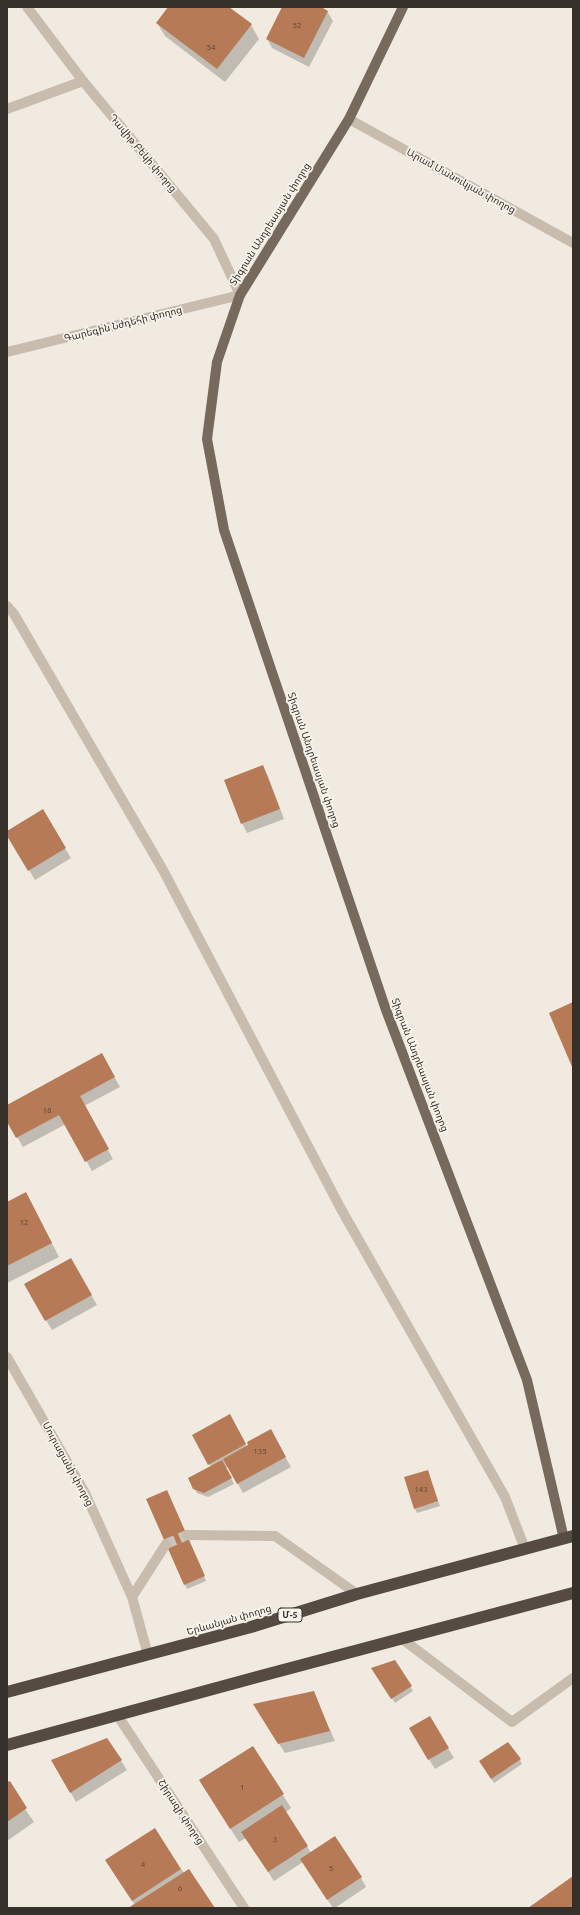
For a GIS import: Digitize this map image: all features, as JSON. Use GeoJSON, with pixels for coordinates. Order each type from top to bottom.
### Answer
{"type":"FeatureCollection","features":[{"type":"Feature","properties":{"kind":"highway","name":"Երևանյան փողոց"},"geometry":{"type":"LineString","coordinates":[[7,1692],[251,1627],[357,1594],[569,1537]]}},
{"type":"Feature","properties":{"kind":"highway"},"geometry":{"type":"LineString","coordinates":[[7,1746],[401,1638],[573,1593]]}},
{"type":"Feature","properties":{"kind":"main road","name":"Տիգրան Անդրեասյան փողոց"},"geometry":{"type":"LineString","coordinates":[[403,7],[349,119],[240,296],[217,362],[206,439],[224,530],[386,1010],[527,1380],[569,1537]]}},
{"type":"Feature","properties":{"kind":"street","name":"Դավիթ Բեկի փողոց"},"geometry":{"type":"LineString","coordinates":[[27,7],[83,81],[214,239],[240,296]]}},
{"type":"Feature","properties":{"kind":"street"},"geometry":{"type":"LineString","coordinates":[[7,108],[83,81]]}},
{"type":"Feature","properties":{"kind":"street","name":"Արամ Մանուկյան փողոց"},"geometry":{"type":"LineString","coordinates":[[349,119],[573,243]]}},
{"type":"Feature","properties":{"kind":"street","name":"Գարեգին Նժդեհի փողոց"},"geometry":{"type":"LineString","coordinates":[[7,352],[240,296]]}},
{"type":"Feature","properties":{"kind":"street"},"geometry":{"type":"LineString","coordinates":[[7,606],[14,614],[163,870],[341,1209],[505,1497],[525,1549]]}},
{"type":"Feature","properties":{"kind":"street","name":"Մուրացանի փողոց"},"geometry":{"type":"LineString","coordinates":[[7,1357],[86,1493],[132,1597],[148,1655]]}},
{"type":"Feature","properties":{"kind":"street"},"geometry":{"type":"LineString","coordinates":[[187,1535],[275,1536],[357,1594]]}},
{"type":"Feature","properties":{"kind":"street"},"geometry":{"type":"LineString","coordinates":[[132,1597],[166,1544]]}},
{"type":"Feature","properties":{"kind":"street"},"geometry":{"type":"LineString","coordinates":[[401,1638],[512,1722],[573,1678]]}},
{"type":"Feature","properties":{"kind":"street","name":"Շիրազի փողոց"},"geometry":{"type":"LineString","coordinates":[[118,1716],[244,1908]]}},
{"type":"Feature","properties":{"kind":"building"},"geometry":{"type":"Polygon","coordinates":[[[168,7],[229,7],[252,24],[217,69],[156,23],[168,7]]]}},
{"type":"Feature","properties":{"kind":"building"},"geometry":{"type":"Polygon","coordinates":[[[282,7],[321,7],[328,11],[304,58],[266,39],[282,7]]]}},
{"type":"Feature","properties":{"kind":"building"},"geometry":{"type":"Polygon","coordinates":[[[263,765],[280,809],[241,824],[224,780],[263,765]]]}},
{"type":"Feature","properties":{"kind":"building"},"geometry":{"type":"Polygon","coordinates":[[[43,809],[66,848],[28,871],[7,836],[7,831],[43,809]]]}},
{"type":"Feature","properties":{"kind":"building"},"geometry":{"type":"Polygon","coordinates":[[[573,1002],[573,1069],[549,1013],[573,1002]]]}},
{"type":"Feature","properties":{"kind":"building"},"geometry":{"type":"Polygon","coordinates":[[[102,1053],[115,1077],[80,1096],[109,1149],[85,1162],[59,1115],[16,1138],[7,1122],[7,1105],[102,1053]]]}},
{"type":"Feature","properties":{"kind":"building"},"geometry":{"type":"Polygon","coordinates":[[[26,1192],[52,1243],[7,1266],[7,1202],[26,1192]]]}},
{"type":"Feature","properties":{"kind":"building"},"geometry":{"type":"Polygon","coordinates":[[[71,1258],[92,1295],[45,1321],[24,1284],[71,1258]]]}},
{"type":"Feature","properties":{"kind":"building"},"geometry":{"type":"Polygon","coordinates":[[[230,1414],[246,1444],[208,1465],[192,1435],[230,1414]]]}},
{"type":"Feature","properties":{"kind":"building"},"geometry":{"type":"Polygon","coordinates":[[[271,1429],[286,1457],[237,1484],[223,1459],[248,1445],[247,1442],[271,1429]]]}},
{"type":"Feature","properties":{"kind":"building"},"geometry":{"type":"Polygon","coordinates":[[[222,1460],[232,1478],[204,1493],[193,1489],[188,1478],[222,1460]]]}},
{"type":"Feature","properties":{"kind":"building"},"geometry":{"type":"Polygon","coordinates":[[[428,1470],[438,1501],[414,1509],[404,1477],[428,1470]]]}},
{"type":"Feature","properties":{"kind":"building"},"geometry":{"type":"Polygon","coordinates":[[[167,1490],[205,1576],[184,1585],[146,1499],[167,1490]]]}},
{"type":"Feature","properties":{"kind":"building"},"geometry":{"type":"Polygon","coordinates":[[[395,1660],[412,1686],[391,1699],[371,1668],[395,1660]]]}},
{"type":"Feature","properties":{"kind":"building"},"geometry":{"type":"Polygon","coordinates":[[[314,1691],[330,1731],[278,1744],[253,1704],[314,1691]]]}},
{"type":"Feature","properties":{"kind":"building"},"geometry":{"type":"Polygon","coordinates":[[[430,1716],[449,1748],[428,1760],[409,1728],[430,1716]]]}},
{"type":"Feature","properties":{"kind":"building"},"geometry":{"type":"Polygon","coordinates":[[[107,1738],[122,1760],[70,1793],[51,1760],[107,1738]]]}},
{"type":"Feature","properties":{"kind":"building"},"geometry":{"type":"Polygon","coordinates":[[[508,1742],[521,1759],[491,1779],[479,1761],[508,1742]]]}},
{"type":"Feature","properties":{"kind":"building"},"geometry":{"type":"Polygon","coordinates":[[[253,1746],[284,1794],[230,1829],[199,1780],[253,1746]]]}},
{"type":"Feature","properties":{"kind":"building"},"geometry":{"type":"Polygon","coordinates":[[[10,1781],[27,1808],[7,1822],[7,1782],[10,1781]]]}},
{"type":"Feature","properties":{"kind":"building"},"geometry":{"type":"Polygon","coordinates":[[[282,1805],[308,1846],[268,1872],[241,1832],[282,1805]]]}},
{"type":"Feature","properties":{"kind":"building"},"geometry":{"type":"Polygon","coordinates":[[[155,1828],[181,1869],[132,1901],[105,1860],[155,1828]]]}},
{"type":"Feature","properties":{"kind":"building"},"geometry":{"type":"Polygon","coordinates":[[[335,1836],[362,1877],[327,1900],[300,1859],[335,1836]]]}},
{"type":"Feature","properties":{"kind":"building"},"geometry":{"type":"Polygon","coordinates":[[[189,1869],[215,1908],[128,1908],[189,1869]]]}},
{"type":"Feature","properties":{"kind":"building"},"geometry":{"type":"Polygon","coordinates":[[[573,1876],[573,1908],[528,1908],[573,1876]]]}},
{"type":"Feature","properties":{"kind":"tunnel"},"geometry":{"type":"LineString","coordinates":[[166,1544],[187,1535]]}}]}
